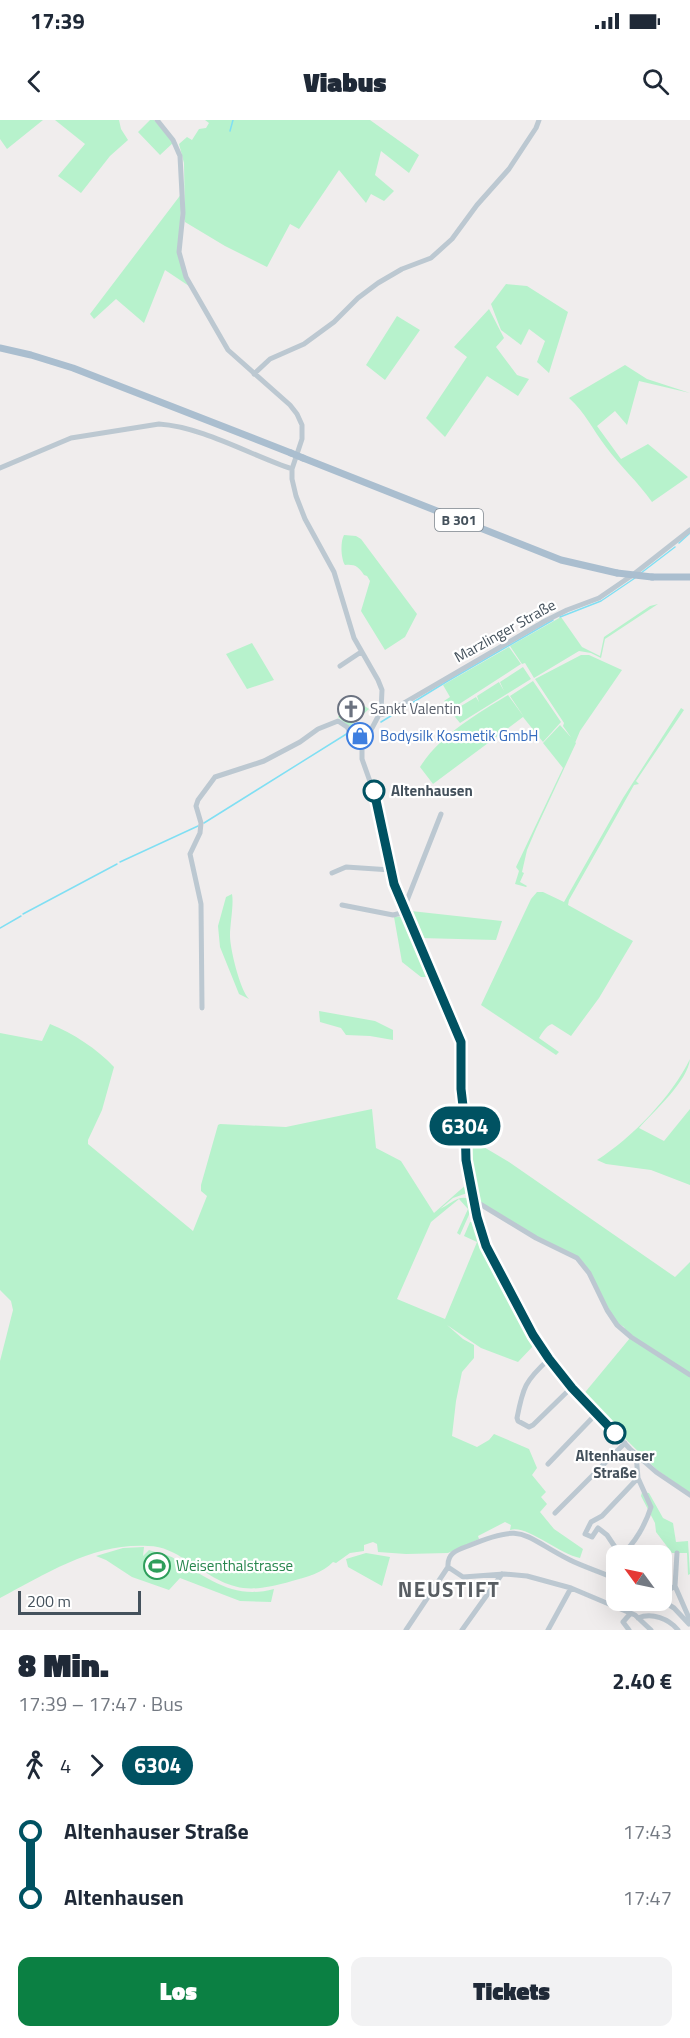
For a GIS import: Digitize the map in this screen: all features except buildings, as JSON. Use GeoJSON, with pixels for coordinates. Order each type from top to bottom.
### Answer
{"type":"FeatureCollection","features":[{"type":"Feature","properties":{"kind":"main road","name":"B 301"},"geometry":{"type":"LineString","coordinates":[[0,348],[73,368],[561,560],[617,573],[652,577],[690,577]]}},
{"type":"Feature","properties":{"kind":"street"},"geometry":{"type":"LineString","coordinates":[[157,120],[173,140],[181,160],[183,213],[179,252],[182,268],[195,296],[228,350],[290,405],[297,414],[302,425],[302,439],[292,469],[294,489],[302,512],[334,572],[349,625],[361,652],[381,685],[382,702],[379,715],[362,747],[362,759],[377,801],[394,884],[461,1042],[461,1089],[466,1160],[474,1205],[489,1254],[533,1335],[572,1388],[636,1454],[656,1472],[690,1495]]}},
{"type":"Feature","properties":{"kind":"street"},"geometry":{"type":"LineString","coordinates":[[254,375],[270,359],[304,344],[334,322],[358,298],[378,283],[402,268],[431,258],[452,239],[477,205],[509,169],[539,120]]}},
{"type":"Feature","properties":{"kind":"street"},"geometry":{"type":"LineString","coordinates":[[0,468],[71,438],[159,424],[174,425],[200,433],[292,469]]}},
{"type":"Feature","properties":{"kind":"street","name":"Marzlinger Straße"},"geometry":{"type":"LineString","coordinates":[[379,715],[387,713],[554,616],[599,598],[690,530]]}},
{"type":"Feature","properties":{"kind":"street"},"geometry":{"type":"LineString","coordinates":[[340,666],[361,652]]}},
{"type":"Feature","properties":{"kind":"street"},"geometry":{"type":"LineString","coordinates":[[202,1008],[201,904],[190,854],[200,833],[201,823],[196,806],[198,800],[214,777],[264,761],[334,722],[338,721],[347,727],[362,747]]}},
{"type":"Feature","properties":{"kind":"street"},"geometry":{"type":"LineString","coordinates":[[342,905],[393,915],[405,910],[441,814]]}},
{"type":"Feature","properties":{"kind":"street"},"geometry":{"type":"LineString","coordinates":[[332,873],[346,867],[391,870]]}},
{"type":"Feature","properties":{"kind":"street"},"geometry":{"type":"LineString","coordinates":[[474,1205],[480,1204],[536,1238],[577,1258],[589,1273],[617,1325],[663,1359],[690,1375]]}},
{"type":"Feature","properties":{"kind":"street"},"geometry":{"type":"LineString","coordinates":[[549,1359],[527,1381],[517,1420],[529,1426],[534,1425],[572,1388]]}},
{"type":"Feature","properties":{"kind":"street"},"geometry":{"type":"LineString","coordinates":[[548,1464],[596,1414]]}},
{"type":"Feature","properties":{"kind":"street"},"geometry":{"type":"LineString","coordinates":[[555,1513],[625,1443]]}},
{"type":"Feature","properties":{"kind":"street"},"geometry":{"type":"LineString","coordinates":[[629,1545],[647,1519],[651,1507],[638,1478],[636,1454]]}},
{"type":"Feature","properties":{"kind":"street"},"geometry":{"type":"LineString","coordinates":[[616,1545],[598,1528],[592,1538],[585,1534],[591,1522],[602,1516],[638,1478]]}},
{"type":"Feature","properties":{"kind":"street"},"geometry":{"type":"LineString","coordinates":[[406,1630],[448,1567],[448,1558],[455,1552],[499,1534],[530,1536],[569,1559],[606,1574]]}},
{"type":"Feature","properties":{"kind":"street"},"geometry":{"type":"LineString","coordinates":[[677,1553],[675,1586],[689,1618],[689,1624]]}},
{"type":"Feature","properties":{"kind":"street"},"geometry":{"type":"LineString","coordinates":[[448,1567],[463,1576],[502,1574],[527,1576],[571,1588],[638,1618],[651,1630]]}},
{"type":"Feature","properties":{"kind":"street"},"geometry":{"type":"LineString","coordinates":[[462,1630],[502,1574]]}},
{"type":"Feature","properties":{"kind":"street"},"geometry":{"type":"LineString","coordinates":[[548,1630],[571,1588]]}},
{"type":"Feature","properties":{"kind":"street"},"geometry":{"type":"LineString","coordinates":[[672,1608],[689,1624]]}},
{"type":"Feature","properties":{"kind":"street"},"geometry":{"type":"LineString","coordinates":[[629,1630],[623,1622],[630,1614]]}},
{"type":"Feature","properties":{"kind":"street"},"geometry":{"type":"LineString","coordinates":[[638,1618],[642,1616],[664,1618],[678,1630]]}},
{"type":"Feature","properties":{"kind":"green space"},"geometry":{"type":"Polygon","coordinates":[[[0,120],[43,120],[7,149],[0,139],[0,120]]]}},
{"type":"Feature","properties":{"kind":"green space"},"geometry":{"type":"Polygon","coordinates":[[[55,120],[119,120],[121,129],[128,140],[110,156],[81,193],[58,176],[85,144],[55,120]]]}},
{"type":"Feature","properties":{"kind":"green space"},"geometry":{"type":"Polygon","coordinates":[[[150,120],[154,120],[174,142],[160,155],[138,132],[150,120]]]}},
{"type":"Feature","properties":{"kind":"green space"},"geometry":{"type":"Polygon","coordinates":[[[205,120],[370,120],[419,155],[409,173],[381,151],[375,175],[394,191],[384,201],[371,194],[366,203],[339,170],[299,229],[290,224],[267,267],[185,222],[184,163],[179,144],[187,137],[192,140],[199,129],[206,128],[209,123],[205,120]]]}},
{"type":"Feature","properties":{"kind":"green space"},"geometry":{"type":"Polygon","coordinates":[[[182,193],[178,252],[189,286],[165,270],[144,323],[116,299],[94,319],[90,314],[182,193]]]}},
{"type":"Feature","properties":{"kind":"green space"},"geometry":{"type":"Polygon","coordinates":[[[506,284],[527,286],[568,312],[549,373],[537,362],[545,341],[529,329],[521,345],[501,330],[491,304],[506,284]]]}},
{"type":"Feature","properties":{"kind":"green space"},"geometry":{"type":"Polygon","coordinates":[[[489,309],[504,338],[496,347],[517,375],[529,379],[518,396],[487,376],[445,437],[426,418],[467,357],[454,347],[489,309]]]}},
{"type":"Feature","properties":{"kind":"green space"},"geometry":{"type":"Polygon","coordinates":[[[397,316],[420,330],[385,380],[366,365],[397,316]]]}},
{"type":"Feature","properties":{"kind":"green space"},"geometry":{"type":"Polygon","coordinates":[[[625,365],[647,379],[690,393],[639,381],[627,425],[615,411],[597,426],[621,459],[648,444],[688,477],[652,502],[611,454],[575,403],[569,398],[625,365]]]}},
{"type":"Feature","properties":{"kind":"green space"},"geometry":{"type":"Polygon","coordinates":[[[344,535],[361,539],[417,614],[405,637],[385,650],[361,611],[370,581],[356,567],[345,565],[342,550],[344,535]]]}},
{"type":"Feature","properties":{"kind":"green space"},"geometry":{"type":"Polygon","coordinates":[[[658,604],[605,639],[601,658],[579,651],[534,678],[510,646],[561,617],[582,647],[600,656],[604,637],[650,606],[658,604]]]}},
{"type":"Feature","properties":{"kind":"green space"},"geometry":{"type":"Polygon","coordinates":[[[252,643],[274,680],[247,689],[226,654],[252,643]]]}},
{"type":"Feature","properties":{"kind":"green space"},"geometry":{"type":"Polygon","coordinates":[[[509,647],[521,664],[450,710],[444,701],[450,697],[443,685],[509,647]]]}},
{"type":"Feature","properties":{"kind":"green space"},"geometry":{"type":"Polygon","coordinates":[[[581,655],[589,655],[622,670],[580,731],[575,743],[535,679],[581,655]]]}},
{"type":"Feature","properties":{"kind":"green space"},"geometry":{"type":"Polygon","coordinates":[[[523,667],[531,679],[460,723],[451,712],[476,697],[479,702],[477,696],[499,682],[504,691],[500,682],[523,667]]]}},
{"type":"Feature","properties":{"kind":"green space"},"geometry":{"type":"Polygon","coordinates":[[[533,681],[561,722],[543,742],[523,717],[433,784],[420,767],[428,755],[460,726],[508,695],[524,717],[510,696],[533,681]]]}},
{"type":"Feature","properties":{"kind":"green space"},"geometry":{"type":"Polygon","coordinates":[[[357,701],[369,709],[349,727],[338,717],[341,712],[357,701]]]}},
{"type":"Feature","properties":{"kind":"green space"},"geometry":{"type":"Polygon","coordinates":[[[681,708],[684,710],[636,781],[639,784],[634,785],[569,900],[568,905],[633,941],[599,998],[571,1036],[552,1024],[543,1032],[539,1038],[559,1052],[556,1055],[481,1005],[531,899],[537,892],[543,892],[564,902],[623,798],[681,708]]]}},
{"type":"Feature","properties":{"kind":"green space"},"geometry":{"type":"Polygon","coordinates":[[[560,725],[576,743],[527,850],[522,872],[524,873],[520,882],[526,887],[515,884],[519,871],[516,867],[563,768],[543,743],[560,725]]]}},
{"type":"Feature","properties":{"kind":"green space"},"geometry":{"type":"Polygon","coordinates":[[[232,894],[230,936],[232,950],[239,979],[249,999],[239,994],[220,947],[218,926],[226,897],[232,894]]]}},
{"type":"Feature","properties":{"kind":"green space"},"geometry":{"type":"Polygon","coordinates":[[[408,912],[502,921],[496,940],[420,938],[408,912]]]}},
{"type":"Feature","properties":{"kind":"green space"},"geometry":{"type":"Polygon","coordinates":[[[405,916],[430,977],[421,977],[402,962],[394,917],[405,916]]]}},
{"type":"Feature","properties":{"kind":"green space"},"geometry":{"type":"Polygon","coordinates":[[[319,1011],[375,1021],[393,1030],[393,1040],[346,1035],[341,1028],[320,1022],[319,1011]]]}},
{"type":"Feature","properties":{"kind":"green space"},"geometry":{"type":"Polygon","coordinates":[[[50,1024],[84,1042],[114,1067],[102,1110],[88,1144],[193,1231],[207,1196],[201,1191],[201,1185],[220,1124],[286,1127],[372,1109],[376,1148],[401,1161],[434,1213],[468,1183],[470,1192],[453,1198],[440,1209],[458,1199],[465,1198],[469,1199],[472,1208],[460,1235],[457,1233],[468,1209],[459,1199],[431,1222],[397,1299],[445,1319],[477,1242],[464,1236],[470,1222],[474,1222],[536,1343],[518,1362],[481,1348],[447,1325],[474,1345],[474,1358],[462,1372],[452,1436],[477,1447],[494,1434],[529,1449],[537,1468],[532,1475],[546,1492],[541,1497],[547,1504],[540,1512],[554,1529],[583,1549],[580,1558],[525,1531],[510,1530],[511,1525],[505,1522],[478,1536],[479,1539],[448,1553],[378,1552],[377,1544],[373,1542],[364,1545],[364,1551],[350,1553],[314,1574],[275,1586],[247,1588],[225,1583],[164,1549],[153,1546],[128,1546],[108,1549],[71,1561],[0,1598],[0,1361],[13,1310],[11,1301],[0,1290],[0,1033],[42,1041],[50,1024]]]}},
{"type":"Feature","properties":{"kind":"green space"},"geometry":{"type":"Polygon","coordinates":[[[690,1059],[688,1068],[677,1086],[639,1128],[664,1141],[690,1109],[690,1185],[651,1170],[606,1164],[597,1160],[624,1140],[650,1115],[673,1087],[690,1059]]]}},
{"type":"Feature","properties":{"kind":"green space"},"geometry":{"type":"Polygon","coordinates":[[[472,1140],[509,1162],[675,1277],[690,1262],[690,1493],[657,1470],[582,1396],[630,1338],[624,1327],[616,1322],[585,1265],[475,1200],[467,1161],[467,1153],[472,1140]]]}},
{"type":"Feature","properties":{"kind":"green space"},"geometry":{"type":"Polygon","coordinates":[[[642,1492],[649,1493],[663,1518],[673,1523],[676,1542],[688,1541],[690,1574],[688,1575],[687,1553],[672,1553],[672,1545],[666,1545],[656,1532],[655,1523],[641,1496],[642,1492]]]}},
{"type":"Feature","properties":{"kind":"green space"},"geometry":{"type":"Polygon","coordinates":[[[144,1547],[143,1556],[149,1550],[169,1556],[210,1580],[233,1589],[259,1592],[274,1589],[271,1602],[240,1601],[180,1578],[169,1590],[132,1577],[96,1556],[123,1548],[144,1547]]]}},
{"type":"Feature","properties":{"kind":"green space"},"geometry":{"type":"Polygon","coordinates":[[[366,1553],[390,1557],[382,1586],[348,1567],[346,1559],[366,1553]]]}},
{"type":"Feature","properties":{"kind":"waterway"},"geometry":{"type":"LineString","coordinates":[[230,131],[233,120]]}},
{"type":"Feature","properties":{"kind":"waterway"},"geometry":{"type":"LineString","coordinates":[[679,543],[690,533]]}},
{"type":"Feature","properties":{"kind":"waterway"},"geometry":{"type":"LineString","coordinates":[[641,573],[675,547]]}},
{"type":"Feature","properties":{"kind":"waterway"},"geometry":{"type":"LineString","coordinates":[[560,617],[601,601],[635,578]]}},
{"type":"Feature","properties":{"kind":"waterway"},"geometry":{"type":"LineString","coordinates":[[381,722],[553,620]]}},
{"type":"Feature","properties":{"kind":"waterway"},"geometry":{"type":"LineString","coordinates":[[204,823],[348,733]]}},
{"type":"Feature","properties":{"kind":"waterway"},"geometry":{"type":"LineString","coordinates":[[120,862],[198,826]]}},
{"type":"Feature","properties":{"kind":"waterway"},"geometry":{"type":"LineString","coordinates":[[23,914],[117,864]]}},
{"type":"Feature","properties":{"kind":"waterway"},"geometry":{"type":"LineString","coordinates":[[0,928],[21,916]]}},
{"type":"Feature","properties":{"kind":"bus line","name":"6304"},"geometry":{"type":"LineString","coordinates":[[374,791],[394,884],[461,1042],[461,1089],[466,1160],[481,1233],[492,1261],[549,1359],[572,1388],[615,1433]]}},
{"type":"Feature","properties":{"kind":"place","name":"Sankt Valentin"},"geometry":{"type":"Point","coordinates":[351,709]}},
{"type":"Feature","properties":{"kind":"place","name":"Bodysilk Kosmetik GmbH"},"geometry":{"type":"Point","coordinates":[360,736]}},
{"type":"Feature","properties":{"kind":"place","name":"Altenhausen"},"geometry":{"type":"Point","coordinates":[374,791]}},
{"type":"Feature","properties":{"kind":"place","name":"Altenhauser Straße"},"geometry":{"type":"Point","coordinates":[615,1433]}},
{"type":"Feature","properties":{"kind":"place","name":"Weisenthalstrasse"},"geometry":{"type":"Point","coordinates":[157,1566]}},
{"type":"Feature","properties":{"kind":"district","name":"NEUSTIFT"},"geometry":{"type":"Point","coordinates":[449,1590]}}]}
